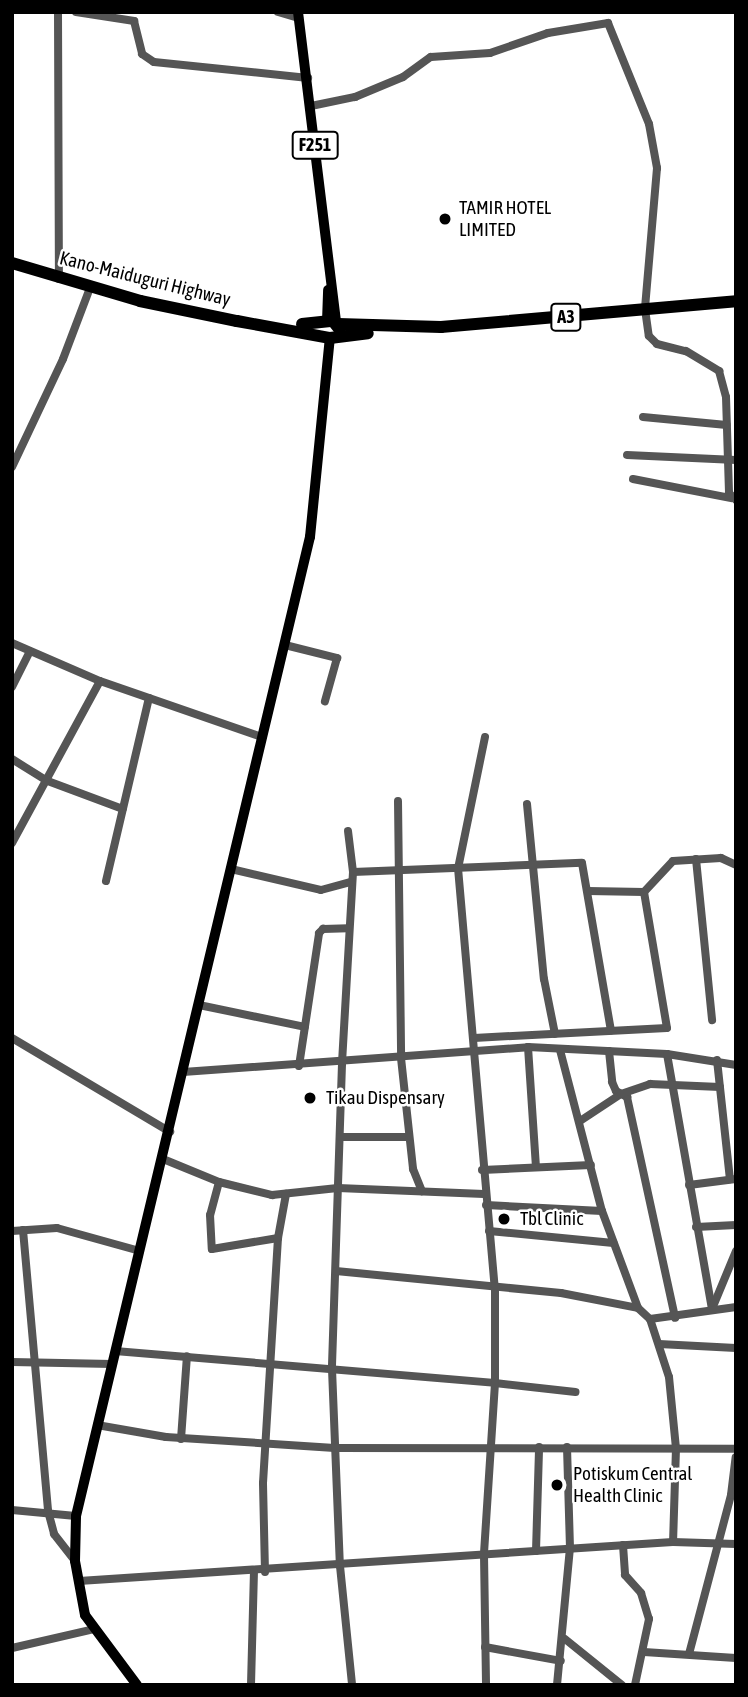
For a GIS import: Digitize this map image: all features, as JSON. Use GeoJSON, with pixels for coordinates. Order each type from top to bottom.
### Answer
{"type":"FeatureCollection","features":[{"type":"Feature","properties":{"kind":"highway","name":"Kano-Maiduguri Highway"},"geometry":{"type":"LineString","coordinates":[[12,263],[90,288],[270,324],[331,328],[396,328],[736,301]]}},
{"type":"Feature","properties":{"kind":"main road","name":"F251"},"geometry":{"type":"LineString","coordinates":[[298,15],[308,78],[330,277],[331,328]]}},
{"type":"Feature","properties":{"kind":"main road"},"geometry":{"type":"LineString","coordinates":[[137,1685],[85,1615],[75,1561],[76,1516],[170,1132],[317,503],[331,328]]}},
{"type":"Feature","properties":{"kind":"street"},"geometry":{"type":"LineString","coordinates":[[58,12],[59,279]]}},
{"type":"Feature","properties":{"kind":"street"},"geometry":{"type":"LineString","coordinates":[[76,12],[134,21],[142,54],[153,62],[308,78]]}},
{"type":"Feature","properties":{"kind":"street"},"geometry":{"type":"LineString","coordinates":[[278,12],[298,15]]}},
{"type":"Feature","properties":{"kind":"street"},"geometry":{"type":"LineString","coordinates":[[311,106],[355,97],[403,77],[431,57],[490,53],[548,33],[608,23],[649,124],[657,168],[645,309],[649,335],[657,344],[686,351],[719,371],[732,461],[733,499],[634,479]]}},
{"type":"Feature","properties":{"kind":"street"},"geometry":{"type":"LineString","coordinates":[[12,467],[63,359],[90,288]]}},
{"type":"Feature","properties":{"kind":"street"},"geometry":{"type":"LineString","coordinates":[[643,417],[727,425]]}},
{"type":"Feature","properties":{"kind":"street"},"geometry":{"type":"LineString","coordinates":[[627,455],[732,461]]}},
{"type":"Feature","properties":{"kind":"street"},"geometry":{"type":"LineString","coordinates":[[12,643],[100,681],[262,737]]}},
{"type":"Feature","properties":{"kind":"street"},"geometry":{"type":"LineString","coordinates":[[285,645],[337,658],[325,701]]}},
{"type":"Feature","properties":{"kind":"street"},"geometry":{"type":"LineString","coordinates":[[12,687],[30,651]]}},
{"type":"Feature","properties":{"kind":"street"},"geometry":{"type":"LineString","coordinates":[[12,844],[100,681]]}},
{"type":"Feature","properties":{"kind":"street"},"geometry":{"type":"LineString","coordinates":[[106,881],[149,698]]}},
{"type":"Feature","properties":{"kind":"street"},"geometry":{"type":"LineString","coordinates":[[485,737],[458,868],[475,1049],[484,1194],[495,1288],[495,1383],[484,1555],[486,1685]]}},
{"type":"Feature","properties":{"kind":"street"},"geometry":{"type":"LineString","coordinates":[[12,759],[45,780],[122,810]]}},
{"type":"Feature","properties":{"kind":"street"},"geometry":{"type":"LineString","coordinates":[[398,801],[401,1058],[412,1169],[422,1191]]}},
{"type":"Feature","properties":{"kind":"street"},"geometry":{"type":"LineString","coordinates":[[527,804],[531,863],[555,1034]]}},
{"type":"Feature","properties":{"kind":"street"},"geometry":{"type":"LineString","coordinates":[[348,831],[354,872],[351,882],[341,1064],[332,1369],[340,1566],[354,1683]]}},
{"type":"Feature","properties":{"kind":"street"},"geometry":{"type":"LineString","coordinates":[[588,891],[644,892],[673,861],[721,858],[736,865]]}},
{"type":"Feature","properties":{"kind":"street"},"geometry":{"type":"LineString","coordinates":[[696,859],[712,1020]]}},
{"type":"Feature","properties":{"kind":"street"},"geometry":{"type":"LineString","coordinates":[[354,872],[582,863],[611,1031]]}},
{"type":"Feature","properties":{"kind":"street"},"geometry":{"type":"LineString","coordinates":[[231,869],[321,890],[351,882]]}},
{"type":"Feature","properties":{"kind":"street"},"geometry":{"type":"LineString","coordinates":[[474,1038],[667,1028],[644,892]]}},
{"type":"Feature","properties":{"kind":"street"},"geometry":{"type":"LineString","coordinates":[[299,1066],[319,933],[323,929],[348,928]]}},
{"type":"Feature","properties":{"kind":"street"},"geometry":{"type":"LineString","coordinates":[[199,1005],[305,1027]]}},
{"type":"Feature","properties":{"kind":"street"},"geometry":{"type":"LineString","coordinates":[[12,1038],[170,1132]]}},
{"type":"Feature","properties":{"kind":"street"},"geometry":{"type":"LineString","coordinates":[[183,1072],[341,1064],[475,1049],[528,1048],[667,1054],[736,1065]]}},
{"type":"Feature","properties":{"kind":"street"},"geometry":{"type":"LineString","coordinates":[[528,1048],[536,1167]]}},
{"type":"Feature","properties":{"kind":"street"},"geometry":{"type":"LineString","coordinates":[[560,1050],[602,1211],[638,1308],[650,1320],[670,1377],[676,1448],[673,1542]]}},
{"type":"Feature","properties":{"kind":"street"},"geometry":{"type":"LineString","coordinates":[[609,1051],[612,1082],[621,1094],[627,1097],[674,1318]]}},
{"type":"Feature","properties":{"kind":"street"},"geometry":{"type":"LineString","coordinates":[[667,1054],[712,1309]]}},
{"type":"Feature","properties":{"kind":"street"},"geometry":{"type":"LineString","coordinates":[[688,1185],[733,1179],[717,1060]]}},
{"type":"Feature","properties":{"kind":"street"},"geometry":{"type":"LineString","coordinates":[[580,1121],[621,1094],[650,1084],[720,1087]]}},
{"type":"Feature","properties":{"kind":"street"},"geometry":{"type":"LineString","coordinates":[[340,1137],[409,1137]]}},
{"type":"Feature","properties":{"kind":"street"},"geometry":{"type":"LineString","coordinates":[[163,1159],[219,1182],[258,1193],[285,1194],[338,1188],[484,1194]]}},
{"type":"Feature","properties":{"kind":"street"},"geometry":{"type":"LineString","coordinates":[[482,1170],[591,1165]]}},
{"type":"Feature","properties":{"kind":"street"},"geometry":{"type":"LineString","coordinates":[[219,1182],[210,1218],[212,1249],[278,1238]]}},
{"type":"Feature","properties":{"kind":"street"},"geometry":{"type":"LineString","coordinates":[[265,1572],[271,1364],[278,1238],[285,1194]]}},
{"type":"Feature","properties":{"kind":"street"},"geometry":{"type":"LineString","coordinates":[[486,1205],[602,1211]]}},
{"type":"Feature","properties":{"kind":"street"},"geometry":{"type":"LineString","coordinates":[[696,1227],[736,1225]]}},
{"type":"Feature","properties":{"kind":"street"},"geometry":{"type":"LineString","coordinates":[[12,1231],[57,1228],[140,1251]]}},
{"type":"Feature","properties":{"kind":"street"},"geometry":{"type":"LineString","coordinates":[[23,1230],[37,1361],[48,1511],[54,1534],[75,1561]]}},
{"type":"Feature","properties":{"kind":"street"},"geometry":{"type":"LineString","coordinates":[[489,1231],[613,1243]]}},
{"type":"Feature","properties":{"kind":"street"},"geometry":{"type":"LineString","coordinates":[[712,1309],[732,1267],[736,1251]]}},
{"type":"Feature","properties":{"kind":"street"},"geometry":{"type":"LineString","coordinates":[[336,1271],[561,1293],[638,1308]]}},
{"type":"Feature","properties":{"kind":"street"},"geometry":{"type":"LineString","coordinates":[[650,1320],[736,1307]]}},
{"type":"Feature","properties":{"kind":"street"},"geometry":{"type":"LineString","coordinates":[[659,1344],[736,1348]]}},
{"type":"Feature","properties":{"kind":"street"},"geometry":{"type":"LineString","coordinates":[[115,1351],[575,1392]]}},
{"type":"Feature","properties":{"kind":"street"},"geometry":{"type":"LineString","coordinates":[[181,1439],[187,1356]]}},
{"type":"Feature","properties":{"kind":"street"},"geometry":{"type":"LineString","coordinates":[[12,1362],[112,1364]]}},
{"type":"Feature","properties":{"kind":"street"},"geometry":{"type":"LineString","coordinates":[[97,1425],[181,1439],[335,1448],[736,1448]]}},
{"type":"Feature","properties":{"kind":"street"},"geometry":{"type":"LineString","coordinates":[[536,1551],[538,1447]]}},
{"type":"Feature","properties":{"kind":"street"},"geometry":{"type":"LineString","coordinates":[[557,1685],[565,1639],[570,1548],[567,1447]]}},
{"type":"Feature","properties":{"kind":"street"},"geometry":{"type":"LineString","coordinates":[[689,1654],[715,1543],[731,1495],[736,1457]]}},
{"type":"Feature","properties":{"kind":"street"},"geometry":{"type":"LineString","coordinates":[[12,1510],[48,1511],[76,1516]]}},
{"type":"Feature","properties":{"kind":"street"},"geometry":{"type":"LineString","coordinates":[[79,1581],[265,1572],[673,1542],[736,1544]]}},
{"type":"Feature","properties":{"kind":"street"},"geometry":{"type":"LineString","coordinates":[[623,1545],[625,1576],[648,1612],[644,1652],[635,1685]]}},
{"type":"Feature","properties":{"kind":"street"},"geometry":{"type":"LineString","coordinates":[[251,1685],[254,1572]]}},
{"type":"Feature","properties":{"kind":"street"},"geometry":{"type":"LineString","coordinates":[[12,1648],[94,1629]]}},
{"type":"Feature","properties":{"kind":"street"},"geometry":{"type":"LineString","coordinates":[[565,1639],[622,1685]]}},
{"type":"Feature","properties":{"kind":"street"},"geometry":{"type":"LineString","coordinates":[[485,1647],[561,1661]]}},
{"type":"Feature","properties":{"kind":"street"},"geometry":{"type":"LineString","coordinates":[[644,1652],[736,1658]]}},
{"type":"Feature","properties":{"kind":"place","name":"TAMIR HOTEL LIMITED"},"geometry":{"type":"Point","coordinates":[445,219]}},
{"type":"Feature","properties":{"kind":"place","name":"Tikau Dispensary"},"geometry":{"type":"Point","coordinates":[310,1098]}},
{"type":"Feature","properties":{"kind":"place","name":"Tbl Clinic"},"geometry":{"type":"Point","coordinates":[504,1219]}},
{"type":"Feature","properties":{"kind":"place","name":"Potiskum Central Health Clinic"},"geometry":{"type":"Point","coordinates":[557,1485]}}]}
